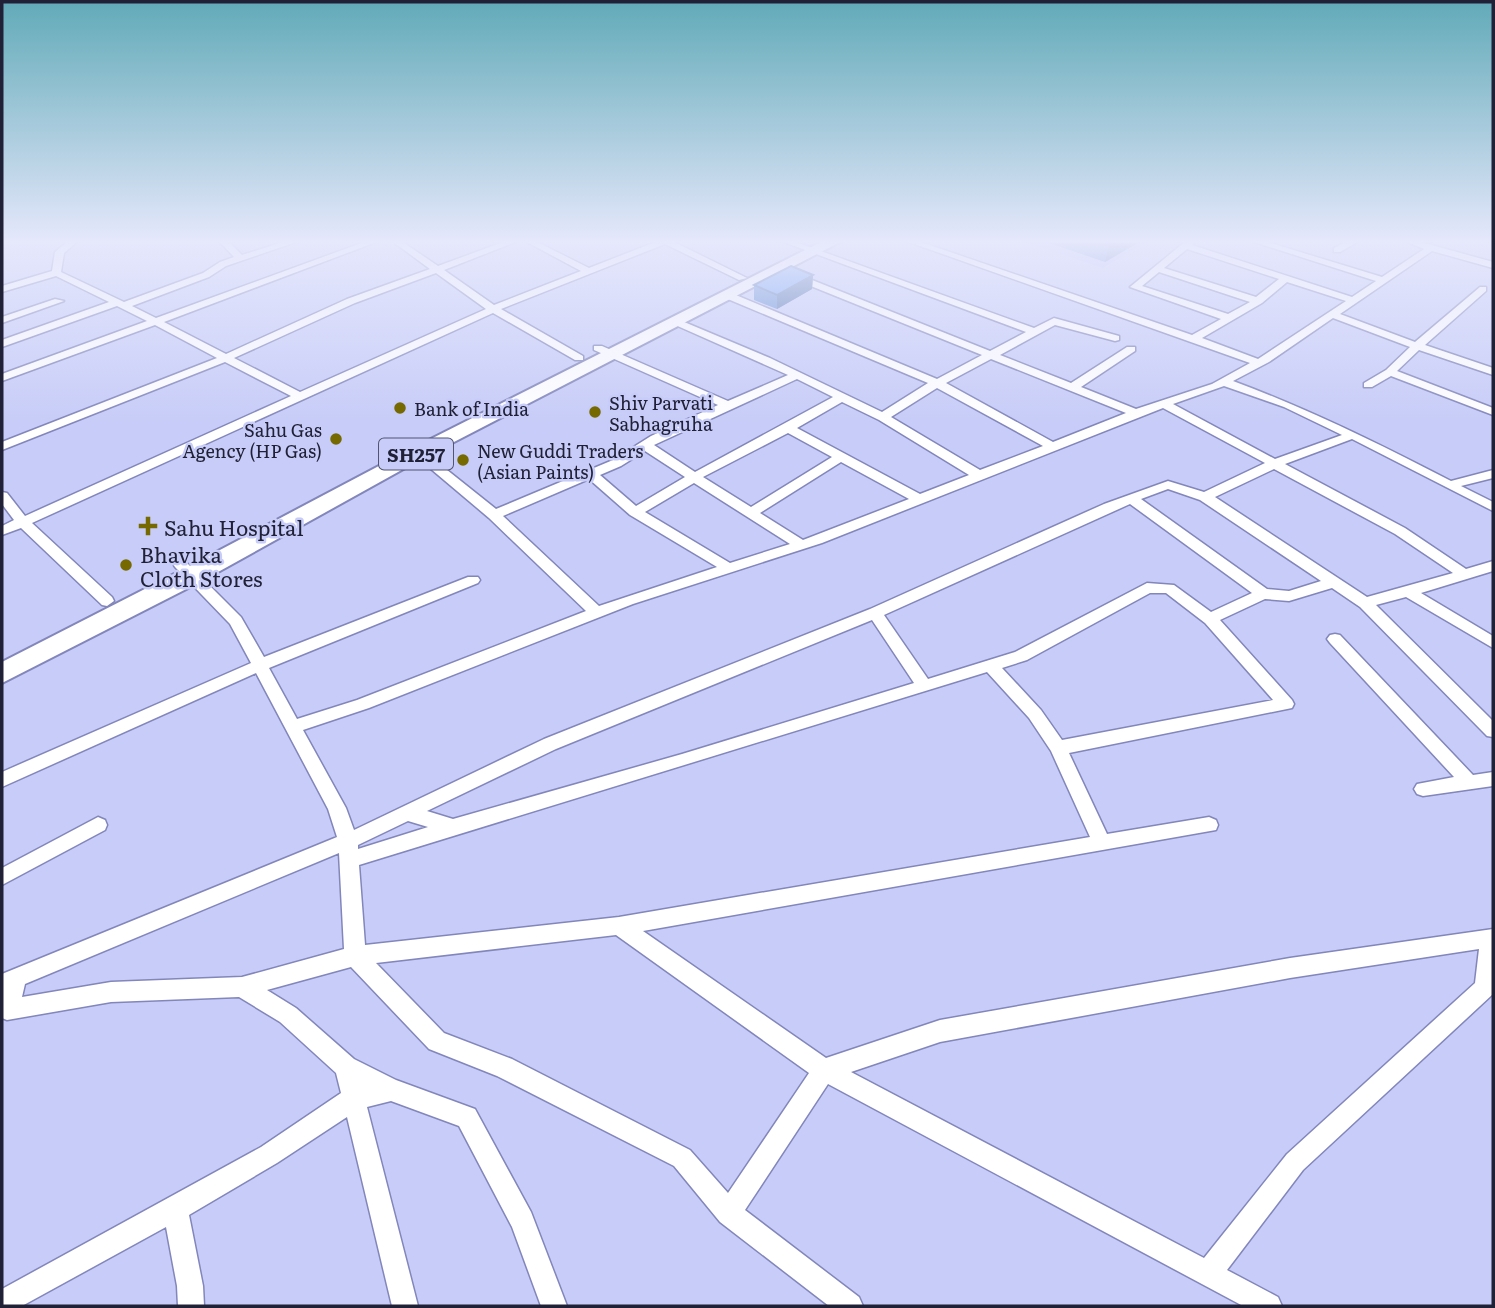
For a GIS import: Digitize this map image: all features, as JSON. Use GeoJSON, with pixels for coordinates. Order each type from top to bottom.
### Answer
{"type":"FeatureCollection","features":[{"type":"Feature","properties":{"kind":"main road","name":"SH257"},"geometry":{"type":"LineString","coordinates":[[2,654],[107,601],[185,570],[418,453],[698,302]]}},
{"type":"Feature","properties":{"kind":"main road","name":"SH257"},"geometry":{"type":"LineString","coordinates":[[2,673],[407,444],[579,358],[605,351],[677,323],[714,302]]}},
{"type":"Feature","properties":{"kind":"street"},"geometry":{"type":"LineString","coordinates":[[2,320],[56,302]]}},
{"type":"Feature","properties":{"kind":"street"},"geometry":{"type":"LineString","coordinates":[[2,344],[124,302]]}},
{"type":"Feature","properties":{"kind":"street"},"geometry":{"type":"LineString","coordinates":[[2,378],[208,302]]}},
{"type":"Feature","properties":{"kind":"street"},"geometry":{"type":"LineString","coordinates":[[2,446],[228,357],[351,302]]}},
{"type":"Feature","properties":{"kind":"street"},"geometry":{"type":"LineString","coordinates":[[482,302],[579,358]]}},
{"type":"Feature","properties":{"kind":"street"},"geometry":{"type":"LineString","coordinates":[[2,531],[511,302]]}},
{"type":"Feature","properties":{"kind":"street"},"geometry":{"type":"LineString","coordinates":[[744,302],[937,383],[1052,446]]}},
{"type":"Feature","properties":{"kind":"street"},"geometry":{"type":"LineString","coordinates":[[859,302],[987,355],[1070,383],[1136,413]]}},
{"type":"Feature","properties":{"kind":"street"},"geometry":{"type":"LineString","coordinates":[[955,302],[1035,332]]}},
{"type":"Feature","properties":{"kind":"street"},"geometry":{"type":"LineString","coordinates":[[1086,302],[1259,363]]}},
{"type":"Feature","properties":{"kind":"street"},"geometry":{"type":"LineString","coordinates":[[1182,302],[1226,317]]}},
{"type":"Feature","properties":{"kind":"street"},"geometry":{"type":"LineString","coordinates":[[1193,339],[1226,317],[1256,302]]}},
{"type":"Feature","properties":{"kind":"street"},"geometry":{"type":"LineString","coordinates":[[292,727],[363,704],[596,611],[801,545],[1136,413],[1224,382],[1259,363],[1349,302]]}},
{"type":"Feature","properties":{"kind":"street"},"geometry":{"type":"LineString","coordinates":[[1368,384],[1390,372],[1417,346],[1473,302]]}},
{"type":"Feature","properties":{"kind":"street"},"geometry":{"type":"LineString","coordinates":[[121,303],[299,396]]}},
{"type":"Feature","properties":{"kind":"street"},"geometry":{"type":"LineString","coordinates":[[1331,314],[1493,372]]}},
{"type":"Feature","properties":{"kind":"street"},"geometry":{"type":"LineString","coordinates":[[883,417],[937,383],[1054,321],[1115,338]]}},
{"type":"Feature","properties":{"kind":"street"},"geometry":{"type":"LineString","coordinates":[[677,323],[798,375],[883,417],[979,475]]}},
{"type":"Feature","properties":{"kind":"street"},"geometry":{"type":"LineString","coordinates":[[1070,383],[1130,349]]}},
{"type":"Feature","properties":{"kind":"street"},"geometry":{"type":"LineString","coordinates":[[605,351],[728,405]]}},
{"type":"Feature","properties":{"kind":"street"},"geometry":{"type":"LineString","coordinates":[[1390,372],[1493,412]]}},
{"type":"Feature","properties":{"kind":"street"},"geometry":{"type":"LineString","coordinates":[[494,515],[617,463],[645,445],[798,375]]}},
{"type":"Feature","properties":{"kind":"street"},"geometry":{"type":"LineString","coordinates":[[1224,382],[1287,405],[1353,435],[1493,507]]}},
{"type":"Feature","properties":{"kind":"street"},"geometry":{"type":"LineString","coordinates":[[635,512],[842,397]]}},
{"type":"Feature","properties":{"kind":"street"},"geometry":{"type":"LineString","coordinates":[[1164,404],[1399,531],[1465,575]]}},
{"type":"Feature","properties":{"kind":"street"},"geometry":{"type":"LineString","coordinates":[[788,428],[919,499]]}},
{"type":"Feature","properties":{"kind":"street"},"geometry":{"type":"LineString","coordinates":[[1205,497],[1276,463],[1353,435]]}},
{"type":"Feature","properties":{"kind":"street"},"geometry":{"type":"LineString","coordinates":[[645,445],[801,545]]}},
{"type":"Feature","properties":{"kind":"street"},"geometry":{"type":"LineString","coordinates":[[418,453],[494,515],[596,611]]}},
{"type":"Feature","properties":{"kind":"street"},"geometry":{"type":"LineString","coordinates":[[751,513],[839,457]]}},
{"type":"Feature","properties":{"kind":"street"},"geometry":{"type":"LineString","coordinates":[[591,474],[635,512],[727,568]]}},
{"type":"Feature","properties":{"kind":"street"},"geometry":{"type":"LineString","coordinates":[[1449,485],[1493,474]]}},
{"type":"Feature","properties":{"kind":"street"},"geometry":{"type":"LineString","coordinates":[[349,850],[407,813],[551,744],[875,613],[1168,485],[1205,497],[1365,603],[1493,731]]}},
{"type":"Feature","properties":{"kind":"street"},"geometry":{"type":"LineString","coordinates":[[2,496],[23,522],[107,601]]}},
{"type":"Feature","properties":{"kind":"street"},"geometry":{"type":"LineString","coordinates":[[1132,499],[1263,594]]}},
{"type":"Feature","properties":{"kind":"street"},"geometry":{"type":"LineString","coordinates":[[1365,603],[1493,566]]}},
{"type":"Feature","properties":{"kind":"street"},"geometry":{"type":"LineString","coordinates":[[185,570],[236,621],[337,808],[349,850],[355,956],[437,1041],[505,1067],[682,1158],[729,1213],[850,1306]]}},
{"type":"Feature","properties":{"kind":"street"},"geometry":{"type":"LineString","coordinates":[[2,780],[258,666],[473,580]]}},
{"type":"Feature","properties":{"kind":"street"},"geometry":{"type":"LineString","coordinates":[[1210,619],[1263,594],[1289,596],[1334,582]]}},
{"type":"Feature","properties":{"kind":"street"},"geometry":{"type":"LineString","coordinates":[[1058,748],[1286,704],[1210,619],[1169,588],[1147,588],[1021,656],[991,666],[682,761],[453,827],[349,850],[10,981],[4,1013],[111,992],[242,987],[355,956],[619,926],[1209,825]]}},
{"type":"Feature","properties":{"kind":"street"},"geometry":{"type":"LineString","coordinates":[[1408,592],[1493,643]]}},
{"type":"Feature","properties":{"kind":"street"},"geometry":{"type":"LineString","coordinates":[[875,613],[924,686]]}},
{"type":"Feature","properties":{"kind":"street"},"geometry":{"type":"LineString","coordinates":[[1335,639],[1469,782]]}},
{"type":"Feature","properties":{"kind":"street"},"geometry":{"type":"LineString","coordinates":[[991,666],[1035,714],[1058,748],[1101,843]]}},
{"type":"Feature","properties":{"kind":"street"},"geometry":{"type":"LineString","coordinates":[[1423,789],[1493,779]]}},
{"type":"Feature","properties":{"kind":"street"},"geometry":{"type":"LineString","coordinates":[[407,813],[453,827]]}},
{"type":"Feature","properties":{"kind":"street"},"geometry":{"type":"LineString","coordinates":[[2,877],[98,825]]}},
{"type":"Feature","properties":{"kind":"street"},"geometry":{"type":"LineString","coordinates":[[619,926],[824,1070],[1269,1306]]}},
{"type":"Feature","properties":{"kind":"street"},"geometry":{"type":"LineString","coordinates":[[729,1213],[824,1070],[940,1031],[1290,968],[1492,938],[1489,983],[1295,1162],[1208,1274]]}},
{"type":"Feature","properties":{"kind":"street"},"geometry":{"type":"LineString","coordinates":[[242,987],[288,1015],[346,1067],[391,1090],[467,1117],[522,1221],[554,1306]]}},
{"type":"Feature","properties":{"kind":"street"},"geometry":{"type":"LineString","coordinates":[[346,1067],[405,1306]]}},
{"type":"Feature","properties":{"kind":"street"},"geometry":{"type":"LineString","coordinates":[[2,1303],[269,1155],[354,1098],[391,1090]]}},
{"type":"Feature","properties":{"kind":"street"},"geometry":{"type":"LineString","coordinates":[[175,1209],[190,1286],[191,1306]]}},
{"type":"Feature","properties":{"kind":"place","name":"Bank of India"},"geometry":{"type":"Point","coordinates":[400,408]}},
{"type":"Feature","properties":{"kind":"place","name":"Shiv Parvati Sabhagruha"},"geometry":{"type":"Point","coordinates":[595,412]}},
{"type":"Feature","properties":{"kind":"place","name":"Sahu Gas Agency (HP Gas)"},"geometry":{"type":"Point","coordinates":[336,439]}},
{"type":"Feature","properties":{"kind":"place","name":"New Guddi Traders (Asian Paints)"},"geometry":{"type":"Point","coordinates":[463,460]}},
{"type":"Feature","properties":{"kind":"place","name":"Sahu Hospital"},"geometry":{"type":"Point","coordinates":[148,526]}},
{"type":"Feature","properties":{"kind":"place","name":"Bhavika Cloth Stores"},"geometry":{"type":"Point","coordinates":[126,565]}}]}
